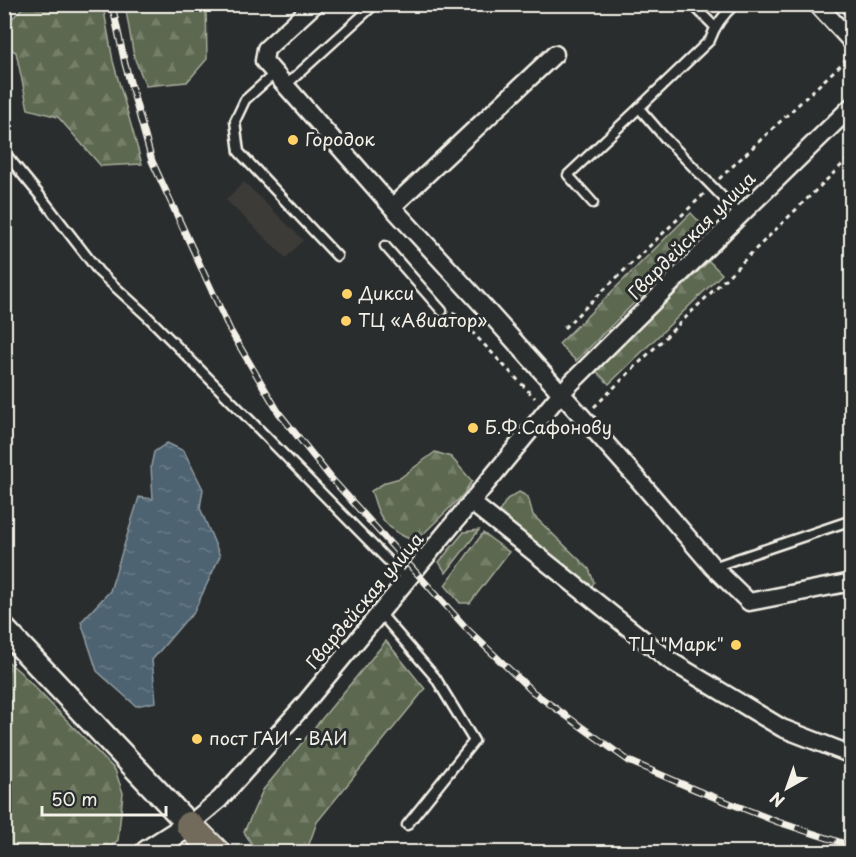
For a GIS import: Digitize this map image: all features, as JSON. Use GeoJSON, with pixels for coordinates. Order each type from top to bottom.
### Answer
{"type":"FeatureCollection","features":[{"type":"Feature","properties":{"kind":"main road"},"geometry":{"type":"LineString","coordinates":[[4,629],[216,852]]}},
{"type":"Feature","properties":{"kind":"main road"},"geometry":{"type":"LineString","coordinates":[[147,852],[189,825]]}},
{"type":"Feature","properties":{"kind":"street"},"geometry":{"type":"LineString","coordinates":[[315,4],[266,49],[264,61],[392,207],[636,477],[713,567],[749,602],[852,582]]}},
{"type":"Feature","properties":{"kind":"street"},"geometry":{"type":"LineString","coordinates":[[818,4],[852,42]]}},
{"type":"Feature","properties":{"kind":"street"},"geometry":{"type":"LineString","coordinates":[[392,207],[555,54]]}},
{"type":"Feature","properties":{"kind":"street","name":"Гвардейская улица"},"geometry":{"type":"LineString","coordinates":[[189,825],[220,800],[303,706],[561,393],[852,106]]}},
{"type":"Feature","properties":{"kind":"street"},"geometry":{"type":"LineString","coordinates":[[472,503],[669,660],[782,728],[852,755]]}},
{"type":"Feature","properties":{"kind":"lane"},"geometry":{"type":"LineString","coordinates":[[338,256],[239,152],[235,121],[245,100],[280,80],[375,4]]}},
{"type":"Feature","properties":{"kind":"lane"},"geometry":{"type":"LineString","coordinates":[[692,4],[715,27]]}},
{"type":"Feature","properties":{"kind":"lane"},"geometry":{"type":"LineString","coordinates":[[593,203],[568,175],[710,40],[715,27],[735,4]]}},
{"type":"Feature","properties":{"kind":"lane"},"geometry":{"type":"LineString","coordinates":[[639,108],[740,215]]}},
{"type":"Feature","properties":{"kind":"lane"},"geometry":{"type":"LineString","coordinates":[[4,152],[99,272],[147,316],[407,580]]}},
{"type":"Feature","properties":{"kind":"lane"},"geometry":{"type":"LineString","coordinates":[[385,246],[445,308]]}},
{"type":"Feature","properties":{"kind":"lane"},"geometry":{"type":"LineString","coordinates":[[713,567],[852,520]]}},
{"type":"Feature","properties":{"kind":"lane"},"geometry":{"type":"LineString","coordinates":[[380,613],[435,677],[474,741],[407,825]]}},
{"type":"Feature","properties":{"kind":"path"},"geometry":{"type":"LineString","coordinates":[[564,328],[852,55]]}},
{"type":"Feature","properties":{"kind":"path"},"geometry":{"type":"LineString","coordinates":[[583,418],[852,155]]}},
{"type":"Feature","properties":{"kind":"path"},"geometry":{"type":"LineString","coordinates":[[445,308],[546,410]]}},
{"type":"Feature","properties":{"kind":"shaded area"},"geometry":{"type":"Polygon","coordinates":[[[244,182],[303,240],[286,258],[226,200],[244,182]]]}},
{"type":"Feature","properties":{"kind":"green space"},"geometry":{"type":"Polygon","coordinates":[[[25,5],[103,5],[113,61],[142,164],[101,166],[58,117],[28,109],[16,52],[4,46],[5,26],[25,5]]]}},
{"type":"Feature","properties":{"kind":"green space"},"geometry":{"type":"Polygon","coordinates":[[[125,5],[209,5],[206,7],[207,59],[187,82],[146,86],[134,57],[125,5]]]}},
{"type":"Feature","properties":{"kind":"green space"},"geometry":{"type":"Polygon","coordinates":[[[691,213],[707,230],[576,361],[559,344],[691,213]]]}},
{"type":"Feature","properties":{"kind":"green space"},"geometry":{"type":"Polygon","coordinates":[[[709,261],[722,274],[609,384],[596,371],[709,261]]]}},
{"type":"Feature","properties":{"kind":"green space"},"geometry":{"type":"Polygon","coordinates":[[[435,452],[451,457],[472,481],[463,495],[416,541],[391,528],[383,520],[371,491],[386,482],[400,478],[435,452]]]}},
{"type":"Feature","properties":{"kind":"green space"},"geometry":{"type":"Polygon","coordinates":[[[519,492],[528,497],[533,515],[589,569],[594,582],[591,588],[499,512],[507,499],[519,492]]]}},
{"type":"Feature","properties":{"kind":"green space"},"geometry":{"type":"Polygon","coordinates":[[[479,530],[446,573],[439,562],[464,532],[479,530]]]}},
{"type":"Feature","properties":{"kind":"green space"},"geometry":{"type":"Polygon","coordinates":[[[483,533],[509,552],[470,603],[460,603],[445,585],[483,533]]]}},
{"type":"Feature","properties":{"kind":"green space"},"geometry":{"type":"Polygon","coordinates":[[[386,641],[425,689],[317,822],[308,847],[313,852],[257,852],[244,832],[263,790],[386,641]]]}},
{"type":"Feature","properties":{"kind":"green space"},"geometry":{"type":"Polygon","coordinates":[[[5,659],[115,770],[123,793],[118,840],[104,852],[8,852],[5,846],[5,659]]]}},
{"type":"Feature","properties":{"kind":"water"},"geometry":{"type":"Polygon","coordinates":[[[167,443],[184,451],[203,489],[200,508],[220,556],[193,614],[152,660],[156,702],[136,706],[97,671],[81,622],[110,591],[139,497],[153,499],[151,466],[154,452],[167,443]]]}},
{"type":"Feature","properties":{"kind":"railway"},"geometry":{"type":"LineString","coordinates":[[112,4],[125,64],[152,161],[230,330],[279,413],[331,478],[468,630],[533,692],[629,761],[778,822],[852,846]]}},
{"type":"Feature","properties":{"kind":"place","name":"Городок"},"geometry":{"type":"Point","coordinates":[293,140]}},
{"type":"Feature","properties":{"kind":"place","name":"Дикси"},"geometry":{"type":"Point","coordinates":[347,294]}},
{"type":"Feature","properties":{"kind":"place","name":"ТЦ «Авиатор»"},"geometry":{"type":"Point","coordinates":[346,321]}},
{"type":"Feature","properties":{"kind":"place","name":"Б.Ф.Сафонову"},"geometry":{"type":"Point","coordinates":[473,428]}},
{"type":"Feature","properties":{"kind":"place","name":"ТЦ \"Марк\""},"geometry":{"type":"Point","coordinates":[736,645]}},
{"type":"Feature","properties":{"kind":"place","name":"пост ГАИ - ВАИ"},"geometry":{"type":"Point","coordinates":[197,739]}}]}
